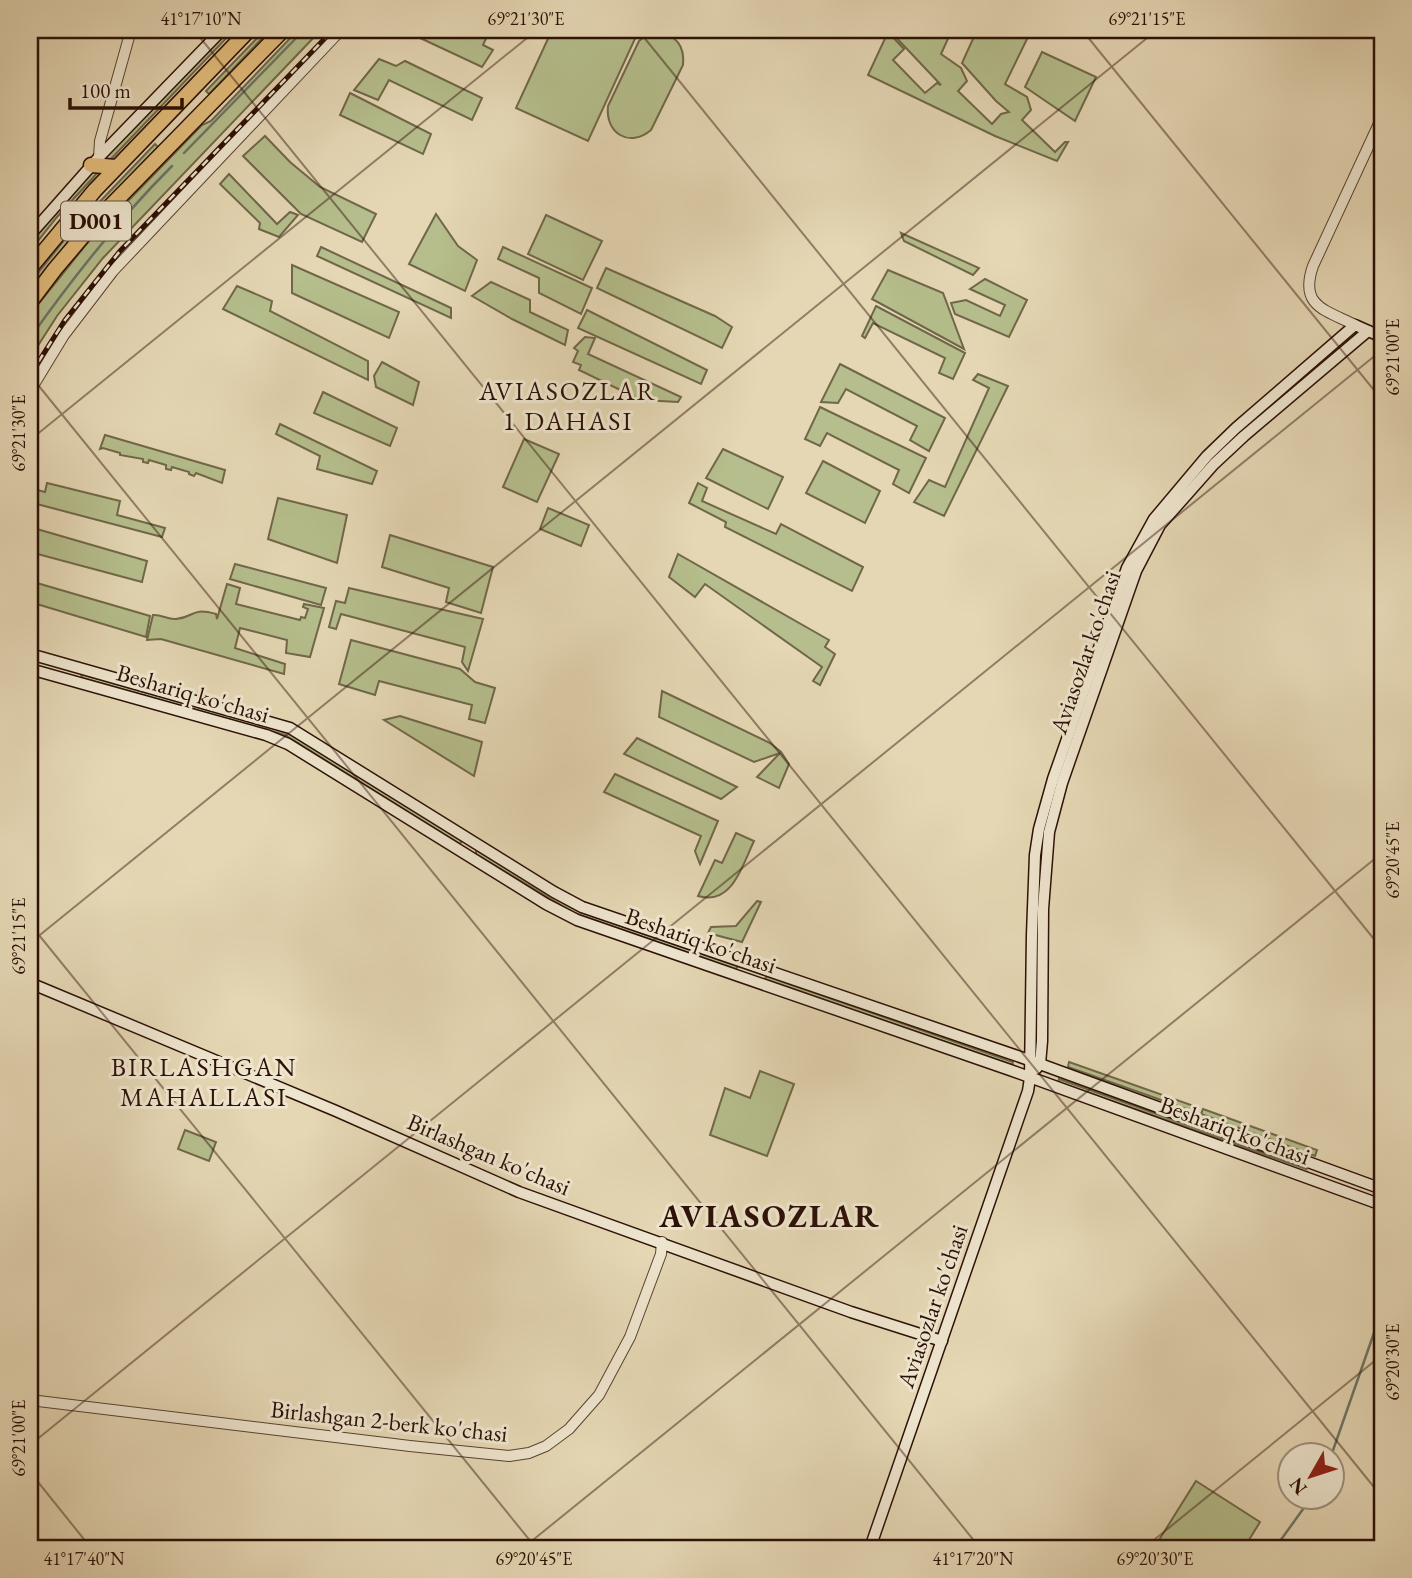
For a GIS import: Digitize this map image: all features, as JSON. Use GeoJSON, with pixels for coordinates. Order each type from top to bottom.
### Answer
{"type":"FeatureCollection","features":[{"type":"Feature","properties":{"kind":"highway","name":"D001"},"geometry":{"type":"LineString","coordinates":[[30,268],[73,214],[116,167],[249,30]]}},
{"type":"Feature","properties":{"kind":"highway","name":"D001"},"geometry":{"type":"LineString","coordinates":[[30,302],[78,241],[283,30]]}},
{"type":"Feature","properties":{"kind":"highway"},"geometry":{"type":"LineString","coordinates":[[191,88],[196,102],[209,106]]}},
{"type":"Feature","properties":{"kind":"highway"},"geometry":{"type":"LineString","coordinates":[[151,130],[169,147]]}},
{"type":"Feature","properties":{"kind":"highway"},"geometry":{"type":"LineString","coordinates":[[95,161],[116,167]]}},
{"type":"Feature","properties":{"kind":"main road"},"geometry":{"type":"LineString","coordinates":[[30,235],[95,161],[222,30]]}},
{"type":"Feature","properties":{"kind":"main road"},"geometry":{"type":"LineString","coordinates":[[1355,325],[1382,337]]}},
{"type":"Feature","properties":{"kind":"main road","name":"Aviasozlar ko'chasi"},"geometry":{"type":"LineString","coordinates":[[1034,1062],[1033,891],[1039,830],[1053,779],[1127,568],[1154,519],[1207,456],[1355,325]]}},
{"type":"Feature","properties":{"kind":"main road","name":"Aviasozlar ko'chasi"},"geometry":{"type":"LineString","coordinates":[[870,1548],[1020,1114],[1030,1078],[1034,1062],[1049,832],[1062,783],[1136,570],[1160,525],[1214,464],[1368,331]]}},
{"type":"Feature","properties":{"kind":"main road","name":"Beshariq ko'chasi"},"geometry":{"type":"LineString","coordinates":[[30,654],[290,728],[582,907],[1034,1062],[1382,1189]]}},
{"type":"Feature","properties":{"kind":"main road"},"geometry":{"type":"LineString","coordinates":[[73,681],[76,667]]}},
{"type":"Feature","properties":{"kind":"main road","name":"Beshariq ko'chasi"},"geometry":{"type":"LineString","coordinates":[[30,669],[277,739],[298,749],[569,916],[1382,1205]]}},
{"type":"Feature","properties":{"kind":"main road"},"geometry":{"type":"LineString","coordinates":[[463,852],[470,840]]}},
{"type":"Feature","properties":{"kind":"main road"},"geometry":{"type":"LineString","coordinates":[[749,979],[752,965]]}},
{"type":"Feature","properties":{"kind":"main road","name":"Birlashgan ko'chasi"},"geometry":{"type":"LineString","coordinates":[[30,983],[336,1111],[497,1183],[851,1312],[942,1342]]}},
{"type":"Feature","properties":{"kind":"street"},"geometry":{"type":"LineString","coordinates":[[95,161],[131,30]]}},
{"type":"Feature","properties":{"kind":"street"},"geometry":{"type":"LineString","coordinates":[[30,391],[64,335],[121,262],[341,30]]}},
{"type":"Feature","properties":{"kind":"street"},"geometry":{"type":"LineString","coordinates":[[1355,325],[1318,305],[1310,296],[1308,283],[1313,266],[1382,117]]}},
{"type":"Feature","properties":{"kind":"street","name":"Birlashgan 2-berk ko'chasi"},"geometry":{"type":"LineString","coordinates":[[30,1400],[410,1446],[496,1455],[529,1453],[545,1446],[569,1429],[598,1395],[630,1337],[661,1254],[662,1242]]}},
{"type":"Feature","properties":{"kind":"green space"},"geometry":{"type":"Polygon","coordinates":[[[229,30],[234,30],[109,161],[102,161],[229,30]]]}},
{"type":"Feature","properties":{"kind":"green space"},"geometry":{"type":"Polygon","coordinates":[[[265,30],[270,30],[209,94],[206,91],[265,30]]]}},
{"type":"Feature","properties":{"kind":"green space"},"geometry":{"type":"Polygon","coordinates":[[[298,30],[319,32],[103,258],[57,316],[30,358],[30,316],[89,241],[202,125],[211,121],[298,30]]]}},
{"type":"Feature","properties":{"kind":"green space"},"geometry":{"type":"Polygon","coordinates":[[[418,30],[490,30],[483,45],[493,50],[482,67],[418,37],[418,30]]]}},
{"type":"Feature","properties":{"kind":"green space"},"geometry":{"type":"Polygon","coordinates":[[[552,30],[639,30],[588,141],[516,108],[552,30]]]}},
{"type":"Feature","properties":{"kind":"green space"},"geometry":{"type":"Polygon","coordinates":[[[889,30],[952,30],[941,54],[961,68],[967,81],[958,91],[992,124],[1001,114],[1009,112],[962,63],[977,30],[999,30],[1028,37],[1005,84],[1027,97],[1031,110],[1022,120],[1055,152],[1068,142],[1057,161],[995,136],[868,75],[888,32],[904,49],[893,60],[925,93],[937,83],[941,85],[889,30]]]}},
{"type":"Feature","properties":{"kind":"green space"},"geometry":{"type":"Polygon","coordinates":[[[656,32],[669,35],[678,42],[683,65],[651,130],[635,138],[627,138],[615,131],[610,124],[608,106],[639,41],[656,32]]]}},
{"type":"Feature","properties":{"kind":"green space"},"geometry":{"type":"Polygon","coordinates":[[[1042,52],[1096,77],[1075,121],[1025,87],[1042,52]]]}},
{"type":"Feature","properties":{"kind":"green space"},"geometry":{"type":"Polygon","coordinates":[[[379,59],[396,66],[405,61],[482,98],[472,120],[389,80],[378,100],[354,90],[379,59]]]}},
{"type":"Feature","properties":{"kind":"green space"},"geometry":{"type":"Polygon","coordinates":[[[350,93],[431,134],[423,154],[340,115],[350,93]]]}},
{"type":"Feature","properties":{"kind":"green space"},"geometry":{"type":"Polygon","coordinates":[[[265,136],[320,187],[376,214],[362,242],[301,214],[243,156],[265,136]]]}},
{"type":"Feature","properties":{"kind":"green space"},"geometry":{"type":"Polygon","coordinates":[[[155,144],[158,147],[72,237],[30,290],[30,283],[69,234],[155,144]]]}},
{"type":"Feature","properties":{"kind":"green space"},"geometry":{"type":"Polygon","coordinates":[[[94,169],[101,169],[30,251],[30,242],[94,169]]]}},
{"type":"Feature","properties":{"kind":"green space"},"geometry":{"type":"Polygon","coordinates":[[[229,174],[277,224],[290,212],[298,215],[279,237],[259,229],[260,223],[220,184],[229,174]]]}},
{"type":"Feature","properties":{"kind":"green space"},"geometry":{"type":"Polygon","coordinates":[[[436,214],[458,246],[477,260],[465,291],[409,264],[436,214]]]}},
{"type":"Feature","properties":{"kind":"green space"},"geometry":{"type":"Polygon","coordinates":[[[546,215],[602,241],[583,280],[528,254],[546,215]]]}},
{"type":"Feature","properties":{"kind":"green space"},"geometry":{"type":"Polygon","coordinates":[[[901,233],[979,268],[973,275],[904,241],[901,233]]]}},
{"type":"Feature","properties":{"kind":"green space"},"geometry":{"type":"Polygon","coordinates":[[[321,247],[451,308],[451,318],[317,256],[321,247]]]}},
{"type":"Feature","properties":{"kind":"green space"},"geometry":{"type":"Polygon","coordinates":[[[503,247],[592,288],[581,314],[539,293],[539,278],[498,259],[503,247]]]}},
{"type":"Feature","properties":{"kind":"green space"},"geometry":{"type":"Polygon","coordinates":[[[292,265],[399,312],[389,338],[292,293],[292,265]]]}},
{"type":"Feature","properties":{"kind":"green space"},"geometry":{"type":"Polygon","coordinates":[[[606,268],[715,316],[732,327],[722,348],[597,288],[606,268]]]}},
{"type":"Feature","properties":{"kind":"green space"},"geometry":{"type":"Polygon","coordinates":[[[888,270],[943,293],[964,349],[872,299],[888,270]]]}},
{"type":"Feature","properties":{"kind":"green space"},"geometry":{"type":"Polygon","coordinates":[[[985,279],[1027,300],[1009,337],[955,314],[951,303],[966,300],[1000,316],[1005,305],[970,289],[985,279]]]}},
{"type":"Feature","properties":{"kind":"green space"},"geometry":{"type":"Polygon","coordinates":[[[491,282],[530,300],[530,312],[568,330],[565,345],[472,296],[491,282]]]}},
{"type":"Feature","properties":{"kind":"green space"},"geometry":{"type":"Polygon","coordinates":[[[237,286],[272,301],[270,311],[368,361],[368,380],[223,309],[237,286]]]}},
{"type":"Feature","properties":{"kind":"green space"},"geometry":{"type":"Polygon","coordinates":[[[876,306],[965,353],[953,379],[939,373],[945,358],[873,323],[865,338],[862,336],[876,306]]]}},
{"type":"Feature","properties":{"kind":"green space"},"geometry":{"type":"Polygon","coordinates":[[[587,310],[707,370],[701,384],[578,328],[587,310]]]}},
{"type":"Feature","properties":{"kind":"green space"},"geometry":{"type":"Polygon","coordinates":[[[585,337],[595,338],[588,354],[681,397],[678,402],[641,400],[579,370],[581,365],[573,362],[578,351],[574,348],[585,337]]]}},
{"type":"Feature","properties":{"kind":"green space"},"geometry":{"type":"Polygon","coordinates":[[[382,362],[419,382],[413,405],[376,387],[374,376],[382,362]]]}},
{"type":"Feature","properties":{"kind":"green space"},"geometry":{"type":"Polygon","coordinates":[[[840,364],[945,418],[929,451],[910,440],[917,426],[846,389],[838,403],[821,402],[840,364]]]}},
{"type":"Feature","properties":{"kind":"green space"},"geometry":{"type":"Polygon","coordinates":[[[978,374],[1008,386],[944,516],[914,502],[929,480],[945,487],[989,388],[973,380],[978,374]]]}},
{"type":"Feature","properties":{"kind":"green space"},"geometry":{"type":"Polygon","coordinates":[[[323,392],[397,428],[390,446],[314,413],[323,392]]]}},
{"type":"Feature","properties":{"kind":"green space"},"geometry":{"type":"Polygon","coordinates":[[[820,407],[926,458],[909,493],[893,484],[899,470],[827,433],[820,446],[805,439],[820,407]]]}},
{"type":"Feature","properties":{"kind":"green space"},"geometry":{"type":"Polygon","coordinates":[[[280,424],[377,471],[372,484],[317,469],[320,456],[276,434],[280,424]]]}},
{"type":"Feature","properties":{"kind":"green space"},"geometry":{"type":"Polygon","coordinates":[[[105,435],[225,470],[222,483],[196,473],[194,476],[172,467],[171,470],[166,469],[166,465],[149,460],[148,463],[143,462],[143,459],[100,449],[105,435]]]}},
{"type":"Feature","properties":{"kind":"green space"},"geometry":{"type":"Polygon","coordinates":[[[524,439],[559,454],[537,502],[503,487],[524,439]]]}},
{"type":"Feature","properties":{"kind":"green space"},"geometry":{"type":"Polygon","coordinates":[[[723,449],[783,477],[768,509],[706,478],[723,449]]]}},
{"type":"Feature","properties":{"kind":"green space"},"geometry":{"type":"Polygon","coordinates":[[[823,461],[880,491],[865,523],[806,493],[823,461]]]}},
{"type":"Feature","properties":{"kind":"green space"},"geometry":{"type":"Polygon","coordinates":[[[47,483],[120,501],[117,515],[165,528],[162,537],[33,503],[37,490],[45,492],[47,483]]]}},
{"type":"Feature","properties":{"kind":"green space"},"geometry":{"type":"Polygon","coordinates":[[[698,483],[707,488],[702,501],[776,534],[781,524],[863,567],[852,591],[725,527],[726,522],[689,503],[698,483]]]}},
{"type":"Feature","properties":{"kind":"green space"},"geometry":{"type":"Polygon","coordinates":[[[278,498],[347,515],[337,563],[268,539],[278,498]]]}},
{"type":"Feature","properties":{"kind":"green space"},"geometry":{"type":"Polygon","coordinates":[[[548,508],[589,525],[581,546],[540,529],[548,508]]]}},
{"type":"Feature","properties":{"kind":"green space"},"geometry":{"type":"Polygon","coordinates":[[[30,527],[147,561],[142,582],[30,552],[30,527]]]}},
{"type":"Feature","properties":{"kind":"green space"},"geometry":{"type":"Polygon","coordinates":[[[390,535],[493,567],[481,613],[446,602],[449,588],[382,567],[390,535]]]}},
{"type":"Feature","properties":{"kind":"green space"},"geometry":{"type":"Polygon","coordinates":[[[678,554],[829,640],[825,647],[835,654],[820,685],[813,681],[822,667],[705,584],[695,597],[669,577],[678,554]]]}},
{"type":"Feature","properties":{"kind":"green space"},"geometry":{"type":"Polygon","coordinates":[[[235,564],[326,588],[321,605],[230,579],[235,564]]]}},
{"type":"Feature","properties":{"kind":"green space"},"geometry":{"type":"Polygon","coordinates":[[[30,581],[150,616],[146,637],[30,602],[30,581]]]}},
{"type":"Feature","properties":{"kind":"green space"},"geometry":{"type":"Polygon","coordinates":[[[227,584],[240,588],[236,604],[300,620],[301,617],[305,618],[308,609],[303,607],[304,604],[324,608],[310,657],[286,653],[287,640],[240,628],[235,648],[285,664],[284,674],[161,639],[147,640],[153,615],[176,619],[202,612],[216,614],[217,619],[227,584]]]}},
{"type":"Feature","properties":{"kind":"green space"},"geometry":{"type":"Polygon","coordinates":[[[349,588],[483,619],[468,671],[462,662],[465,647],[341,614],[336,629],[329,627],[336,601],[345,603],[349,588]]]}},
{"type":"Feature","properties":{"kind":"green space"},"geometry":{"type":"Polygon","coordinates":[[[351,640],[460,669],[475,682],[495,688],[485,723],[469,719],[472,705],[379,681],[375,695],[339,684],[351,640]]]}},
{"type":"Feature","properties":{"kind":"green space"},"geometry":{"type":"Polygon","coordinates":[[[81,674],[287,731],[462,840],[460,844],[285,735],[82,678],[81,674]]]}},
{"type":"Feature","properties":{"kind":"green space"},"geometry":{"type":"Polygon","coordinates":[[[662,691],[770,743],[781,752],[789,764],[779,788],[757,777],[780,753],[754,762],[659,717],[662,691]]]}},
{"type":"Feature","properties":{"kind":"green space"},"geometry":{"type":"Polygon","coordinates":[[[400,716],[482,742],[474,776],[384,720],[400,716]]]}},
{"type":"Feature","properties":{"kind":"green space"},"geometry":{"type":"Polygon","coordinates":[[[637,738],[737,787],[721,799],[624,754],[637,738]]]}},
{"type":"Feature","properties":{"kind":"green space"},"geometry":{"type":"Polygon","coordinates":[[[615,774],[718,821],[700,864],[695,851],[701,836],[604,792],[615,774]]]}},
{"type":"Feature","properties":{"kind":"green space"},"geometry":{"type":"Polygon","coordinates":[[[736,833],[754,841],[734,882],[719,895],[710,898],[698,896],[715,860],[722,863],[736,833]]]}},
{"type":"Feature","properties":{"kind":"green space"},"geometry":{"type":"Polygon","coordinates":[[[476,850],[575,909],[738,966],[736,969],[574,913],[476,854],[476,850]]]}},
{"type":"Feature","properties":{"kind":"green space"},"geometry":{"type":"Polygon","coordinates":[[[757,901],[761,902],[742,942],[708,933],[711,927],[736,926],[757,901]]]}},
{"type":"Feature","properties":{"kind":"green space"},"geometry":{"type":"Polygon","coordinates":[[[766,976],[1013,1062],[1012,1065],[765,979],[766,976]]]}},
{"type":"Feature","properties":{"kind":"green space"},"geometry":{"type":"Polygon","coordinates":[[[1069,1062],[1194,1106],[1192,1111],[1068,1067],[1069,1062]]]}},
{"type":"Feature","properties":{"kind":"green space"},"geometry":{"type":"Polygon","coordinates":[[[760,1071],[794,1084],[767,1156],[710,1135],[725,1088],[750,1098],[760,1071]]]}},
{"type":"Feature","properties":{"kind":"green space"},"geometry":{"type":"Polygon","coordinates":[[[1059,1079],[1305,1167],[1306,1169],[1058,1082],[1059,1079]]]}},
{"type":"Feature","properties":{"kind":"green space"},"geometry":{"type":"Polygon","coordinates":[[[1203,1109],[1317,1150],[1315,1156],[1201,1114],[1203,1109]]]}},
{"type":"Feature","properties":{"kind":"green space"},"geometry":{"type":"Polygon","coordinates":[[[185,1130],[216,1142],[209,1161],[178,1149],[185,1130]]]}},
{"type":"Feature","properties":{"kind":"green space"},"geometry":{"type":"Polygon","coordinates":[[[1196,1481],[1260,1522],[1244,1548],[1154,1548],[1196,1481]]]}},
{"type":"Feature","properties":{"kind":"waterway"},"geometry":{"type":"LineString","coordinates":[[184,153],[304,30]]}},
{"type":"Feature","properties":{"kind":"waterway"},"geometry":{"type":"LineString","coordinates":[[30,338],[97,249],[172,166]]}},
{"type":"Feature","properties":{"kind":"waterway"},"geometry":{"type":"LineString","coordinates":[[1336,1442],[1382,1310]]}},
{"type":"Feature","properties":{"kind":"waterway"},"geometry":{"type":"LineString","coordinates":[[1275,1548],[1301,1512]]}},
{"type":"Feature","properties":{"kind":"railway"},"geometry":{"type":"LineString","coordinates":[[30,375],[65,320],[120,251],[333,30]]}},
{"type":"Feature","properties":{"kind":"district","name":"AVIASOZLAR 1 DAHASI"},"geometry":{"type":"Point","coordinates":[568,406]}},
{"type":"Feature","properties":{"kind":"district","name":"BIRLASHGAN MAHALLASI"},"geometry":{"type":"Point","coordinates":[204,1082]}},
{"type":"Feature","properties":{"kind":"district","name":"AVIASOZLAR"},"geometry":{"type":"Point","coordinates":[770,1216]}}]}
